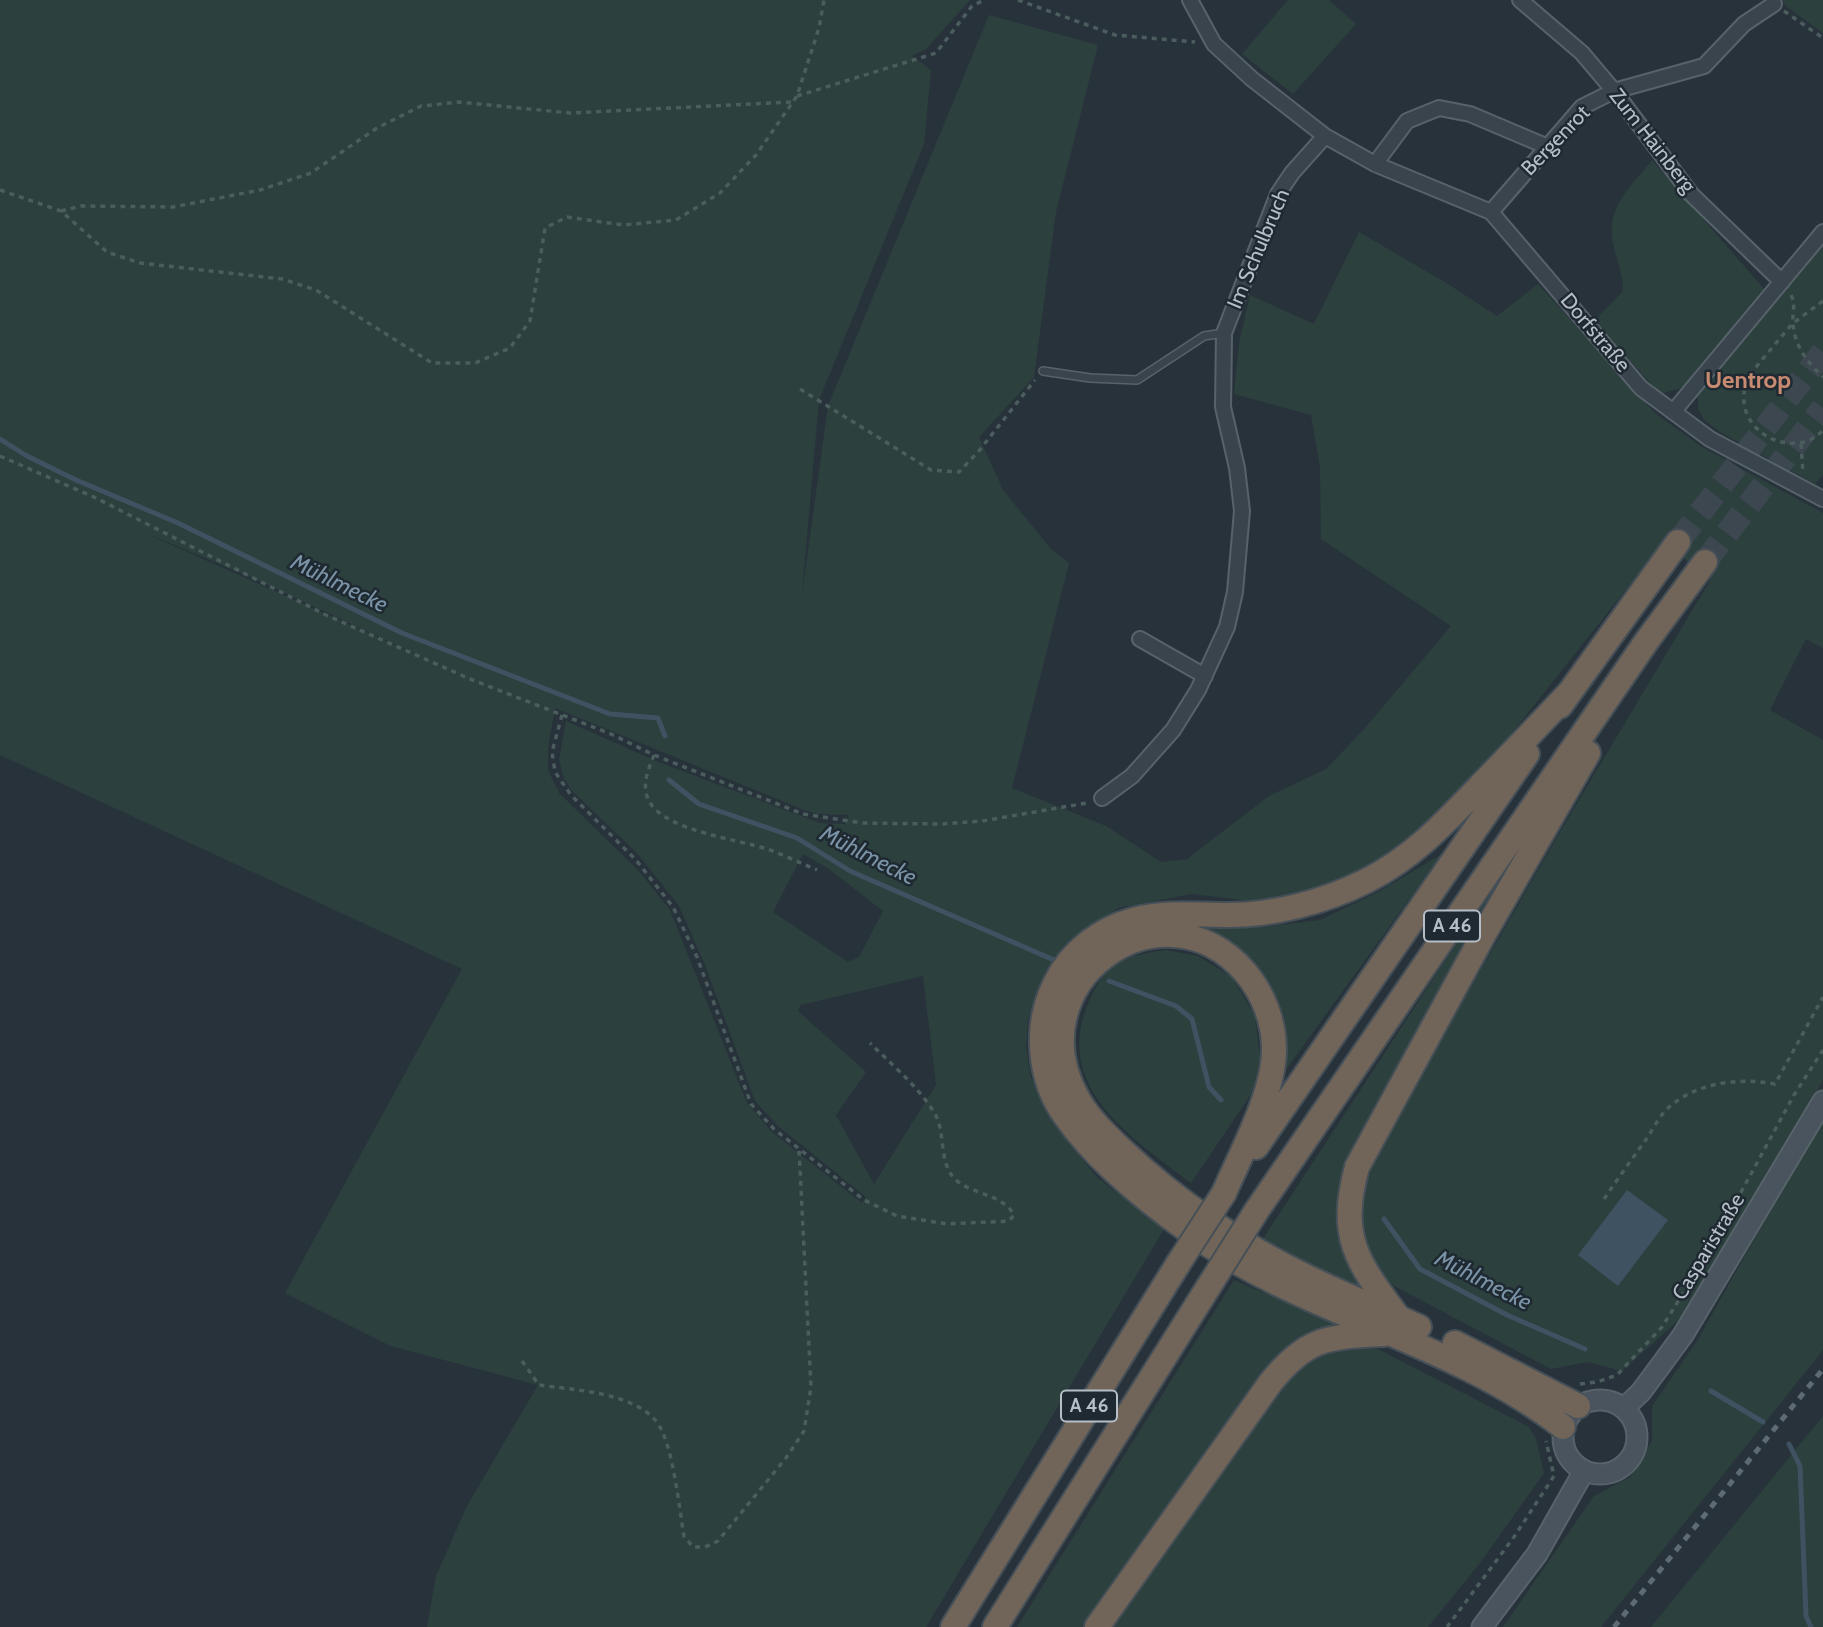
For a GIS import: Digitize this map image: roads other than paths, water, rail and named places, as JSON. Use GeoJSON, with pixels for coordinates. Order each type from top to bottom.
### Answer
{"type":"FeatureCollection","features":[{"type":"Feature","properties":{"kind":"highway","name":"A 46"},"geometry":{"type":"LineString","coordinates":[[953,1627],[1224,1193],[1569,693],[1678,542]]}},
{"type":"Feature","properties":{"kind":"highway","name":"A 46"},"geometry":{"type":"LineString","coordinates":[[995,1627],[1257,1210],[1646,642],[1705,562]]}},
{"type":"Feature","properties":{"kind":"highway"},"geometry":{"type":"LineString","coordinates":[[1396,1326],[1354,1252],[1349,1209],[1357,1167],[1485,932],[1595,741],[1646,642]]}},
{"type":"Feature","properties":{"kind":"highway"},"geometry":{"type":"LineString","coordinates":[[1563,1427],[1546,1401],[1477,1353],[1282,1286],[1192,1234],[1124,1178],[1065,1117],[1053,1094],[1042,1051],[1045,1009],[1056,980],[1071,958],[1098,936],[1135,919],[1167,914],[1230,915],[1300,905],[1343,891],[1391,867],[1445,825],[1569,693]]}},
{"type":"Feature","properties":{"kind":"highway"},"geometry":{"type":"LineString","coordinates":[[1224,1193],[1265,1102],[1274,1050],[1266,1006],[1255,983],[1242,968],[1223,952],[1203,942],[1159,936],[1122,946],[1107,954],[1084,975],[1069,1002],[1061,1031],[1065,1069],[1089,1115],[1143,1170],[1217,1224],[1396,1326]]}},
{"type":"Feature","properties":{"kind":"highway"},"geometry":{"type":"LineString","coordinates":[[1097,1627],[1271,1382],[1292,1358],[1315,1343],[1396,1326]]}},
{"type":"Feature","properties":{"kind":"highway"},"geometry":{"type":"LineString","coordinates":[[1546,1401],[1578,1406]]}},
{"type":"Feature","properties":{"kind":"main road","name":"Casparistraße"},"geometry":{"type":"LineString","coordinates":[[1624,1408],[1641,1392],[1683,1335],[1823,1101]]}},
{"type":"Feature","properties":{"kind":"main road"},"geometry":{"type":"LineString","coordinates":[[1601,1399],[1613,1400],[1624,1408],[1631,1414],[1637,1432],[1636,1446],[1629,1462],[1616,1471],[1599,1474],[1584,1471],[1570,1459],[1566,1451],[1563,1427],[1568,1416],[1578,1406],[1601,1399]]}},
{"type":"Feature","properties":{"kind":"main road"},"geometry":{"type":"LineString","coordinates":[[1482,1627],[1537,1554],[1584,1471]]}},
{"type":"Feature","properties":{"kind":"street","name":"Dorfstraße"},"geometry":{"type":"LineString","coordinates":[[1190,0],[1214,44],[1252,79],[1325,136],[1375,164],[1491,212],[1641,388],[1710,439],[1823,499]]}},
{"type":"Feature","properties":{"kind":"street","name":"Zum Hainberg"},"geometry":{"type":"LineString","coordinates":[[1520,0],[1582,53],[1691,194],[1782,282]]}},
{"type":"Feature","properties":{"kind":"street","name":"Bergenrot"},"geometry":{"type":"LineString","coordinates":[[1491,212],[1583,107],[1614,91],[1704,66],[1744,24],[1774,4]]}},
{"type":"Feature","properties":{"kind":"street"},"geometry":{"type":"LineString","coordinates":[[1375,164],[1407,121],[1439,107],[1470,114],[1548,147]]}},
{"type":"Feature","properties":{"kind":"street","name":"Im Schulbruch"},"geometry":{"type":"LineString","coordinates":[[1102,798],[1132,776],[1173,730],[1205,676],[1227,627],[1235,592],[1242,511],[1237,468],[1223,407],[1224,333],[1278,194],[1292,173],[1325,136]]}},
{"type":"Feature","properties":{"kind":"street"},"geometry":{"type":"LineString","coordinates":[[1673,412],[1823,232]]}},
{"type":"Feature","properties":{"kind":"street"},"geometry":{"type":"LineString","coordinates":[[1140,639],[1205,676]]}},
{"type":"Feature","properties":{"kind":"lane","name":"Im Schulbruch"},"geometry":{"type":"LineString","coordinates":[[1043,370],[1090,378],[1137,380],[1204,336],[1224,333]]}},
{"type":"Feature","properties":{"kind":"water"},"geometry":{"type":"Polygon","coordinates":[[[1627,1190],[1668,1220],[1618,1286],[1578,1255],[1627,1190]]]}},
{"type":"Feature","properties":{"kind":"waterway","name":"Mühlmecke"},"geometry":{"type":"LineString","coordinates":[[0,439],[27,456],[76,480],[178,523],[402,633],[610,714],[658,718],[665,736]]}},
{"type":"Feature","properties":{"kind":"waterway","name":"Mühlmecke"},"geometry":{"type":"LineString","coordinates":[[669,780],[699,804],[797,838],[850,871],[1054,960]]}},
{"type":"Feature","properties":{"kind":"waterway","name":"Mühlmecke"},"geometry":{"type":"LineString","coordinates":[[1109,981],[1176,1006],[1192,1019],[1209,1087],[1221,1100]]}},
{"type":"Feature","properties":{"kind":"waterway","name":"Mühlmecke"},"geometry":{"type":"LineString","coordinates":[[1384,1219],[1420,1269],[1507,1315],[1585,1349]]}},
{"type":"Feature","properties":{"kind":"waterway","name":"Mühlmecke"},"geometry":{"type":"LineString","coordinates":[[1711,1391],[1763,1422]]}},
{"type":"Feature","properties":{"kind":"waterway"},"geometry":{"type":"LineString","coordinates":[[1789,1444],[1800,1466],[1806,1616],[1811,1627]]}},
{"type":"Feature","properties":{"kind":"tunnel"},"geometry":{"type":"LineString","coordinates":[[1678,542],[1823,352]]}},
{"type":"Feature","properties":{"kind":"tunnel"},"geometry":{"type":"LineString","coordinates":[[1705,562],[1823,408]]}},
{"type":"Feature","properties":{"kind":"railway"},"geometry":{"type":"LineString","coordinates":[[1614,1627],[1823,1369]]}},
{"type":"Feature","properties":{"kind":"district","name":"Uentrop"},"geometry":{"type":"Point","coordinates":[1748,381]}}]}
